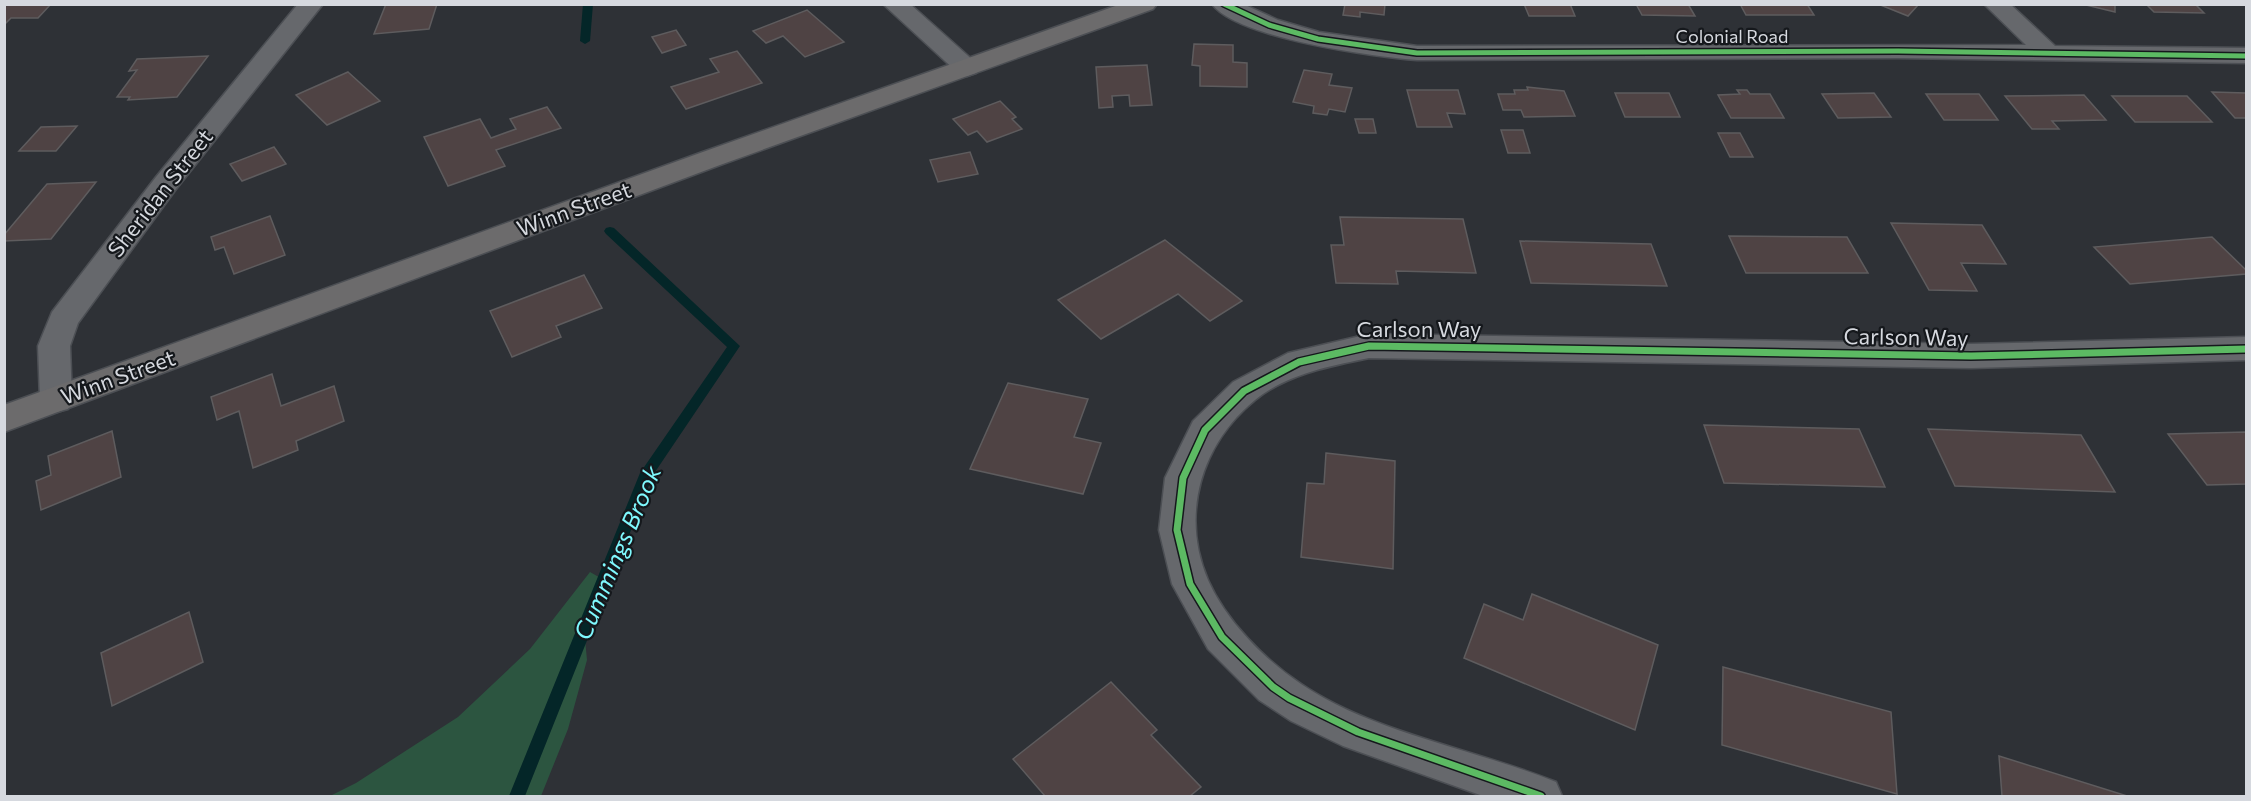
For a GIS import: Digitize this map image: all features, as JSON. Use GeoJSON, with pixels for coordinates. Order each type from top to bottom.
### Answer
{"type":"FeatureCollection","features":[{"type":"Feature","properties":{"kind":"main road","name":"Winn Street"},"geometry":{"type":"LineString","coordinates":[[4,419],[698,163],[1145,4]]}},
{"type":"Feature","properties":{"kind":"street","name":"Sheridan Street"},"geometry":{"type":"LineString","coordinates":[[56,400],[54,346],[63,320],[166,183],[311,4]]}},
{"type":"Feature","properties":{"kind":"street"},"geometry":{"type":"LineString","coordinates":[[895,4],[967,68]]}},
{"type":"Feature","properties":{"kind":"street","name":"Colonial Road"},"geometry":{"type":"LineString","coordinates":[[1224,4],[1265,23],[1317,39],[1380,50],[1417,52],[2048,53],[2247,56]]}},
{"type":"Feature","properties":{"kind":"street"},"geometry":{"type":"LineString","coordinates":[[1996,4],[2048,53]]}},
{"type":"Feature","properties":{"kind":"street","name":"Carlson Way"},"geometry":{"type":"LineString","coordinates":[[1541,796],[1360,734],[1320,716],[1274,688],[1251,668],[1212,624],[1191,584],[1181,553],[1178,505],[1181,483],[1187,462],[1209,424],[1222,408],[1256,380],[1277,369],[1320,353],[1377,345],[1961,356],[2247,349]]}},
{"type":"Feature","properties":{"kind":"green space"},"geometry":{"type":"Polygon","coordinates":[[[590,572],[611,584],[584,629],[587,660],[568,729],[541,796],[330,796],[356,783],[458,717],[530,649],[590,572]]]}},
{"type":"Feature","properties":{"kind":"building"},"geometry":{"type":"Polygon","coordinates":[[[4,4],[51,4],[38,18],[11,18],[4,25],[4,4]]]}},
{"type":"Feature","properties":{"kind":"building"},"geometry":{"type":"Polygon","coordinates":[[[386,4],[437,4],[429,29],[374,34],[386,4]]]}},
{"type":"Feature","properties":{"kind":"building"},"geometry":{"type":"Polygon","coordinates":[[[1345,4],[1385,4],[1384,15],[1360,12],[1360,17],[1343,15],[1345,4]]]}},
{"type":"Feature","properties":{"kind":"building"},"geometry":{"type":"Polygon","coordinates":[[[1524,4],[1570,4],[1575,16],[1529,16],[1524,4]]]}},
{"type":"Feature","properties":{"kind":"building"},"geometry":{"type":"Polygon","coordinates":[[[1636,4],[1688,4],[1695,16],[1642,15],[1636,4]]]}},
{"type":"Feature","properties":{"kind":"building"},"geometry":{"type":"Polygon","coordinates":[[[1740,4],[1807,4],[1814,15],[1746,15],[1740,4]]]}},
{"type":"Feature","properties":{"kind":"building"},"geometry":{"type":"Polygon","coordinates":[[[1878,4],[1919,4],[1908,16],[1878,4]]]}},
{"type":"Feature","properties":{"kind":"building"},"geometry":{"type":"Polygon","coordinates":[[[2082,4],[2115,4],[2115,12],[2082,4]]]}},
{"type":"Feature","properties":{"kind":"building"},"geometry":{"type":"Polygon","coordinates":[[[2146,4],[2195,4],[2204,13],[2154,12],[2146,4]]]}},
{"type":"Feature","properties":{"kind":"building"},"geometry":{"type":"Polygon","coordinates":[[[807,10],[844,42],[805,57],[783,36],[766,43],[753,31],[807,10]]]}},
{"type":"Feature","properties":{"kind":"building"},"geometry":{"type":"Polygon","coordinates":[[[676,30],[686,45],[662,53],[652,37],[676,30]]]}},
{"type":"Feature","properties":{"kind":"building"},"geometry":{"type":"Polygon","coordinates":[[[1194,44],[1233,45],[1233,62],[1247,63],[1247,87],[1200,86],[1200,66],[1192,65],[1194,44]]]}},
{"type":"Feature","properties":{"kind":"building"},"geometry":{"type":"Polygon","coordinates":[[[737,51],[762,83],[686,109],[671,87],[719,72],[710,59],[737,51]]]}},
{"type":"Feature","properties":{"kind":"building"},"geometry":{"type":"Polygon","coordinates":[[[208,56],[177,97],[128,100],[130,97],[117,97],[137,70],[129,71],[137,59],[208,56]]]}},
{"type":"Feature","properties":{"kind":"building"},"geometry":{"type":"Polygon","coordinates":[[[1147,65],[1152,105],[1130,106],[1129,95],[1112,96],[1113,107],[1099,108],[1096,67],[1147,65]]]}},
{"type":"Feature","properties":{"kind":"building"},"geometry":{"type":"Polygon","coordinates":[[[1304,70],[1332,74],[1329,85],[1352,88],[1345,112],[1329,109],[1327,115],[1313,113],[1314,106],[1293,102],[1304,70]]]}},
{"type":"Feature","properties":{"kind":"building"},"geometry":{"type":"Polygon","coordinates":[[[348,72],[380,101],[327,125],[296,95],[348,72]]]}},
{"type":"Feature","properties":{"kind":"building"},"geometry":{"type":"Polygon","coordinates":[[[1527,87],[1564,91],[1575,116],[1524,117],[1521,110],[1503,110],[1498,94],[1515,94],[1514,90],[1528,90],[1527,87]]]}},
{"type":"Feature","properties":{"kind":"building"},"geometry":{"type":"Polygon","coordinates":[[[1407,90],[1458,90],[1465,114],[1447,113],[1452,127],[1417,127],[1407,90]]]}},
{"type":"Feature","properties":{"kind":"building"},"geometry":{"type":"Polygon","coordinates":[[[1737,90],[1747,90],[1750,94],[1770,94],[1784,118],[1731,118],[1718,95],[1740,94],[1737,90]]]}},
{"type":"Feature","properties":{"kind":"building"},"geometry":{"type":"Polygon","coordinates":[[[2212,92],[2246,93],[2246,118],[2235,118],[2212,92]]]}},
{"type":"Feature","properties":{"kind":"building"},"geometry":{"type":"Polygon","coordinates":[[[1615,93],[1669,93],[1680,117],[1625,117],[1615,93]]]}},
{"type":"Feature","properties":{"kind":"building"},"geometry":{"type":"Polygon","coordinates":[[[1874,93],[1891,117],[1838,118],[1822,94],[1874,93]]]}},
{"type":"Feature","properties":{"kind":"building"},"geometry":{"type":"Polygon","coordinates":[[[1926,94],[1979,94],[1998,120],[1944,120],[1926,94]]]}},
{"type":"Feature","properties":{"kind":"building"},"geometry":{"type":"Polygon","coordinates":[[[2084,95],[2106,120],[2052,121],[2059,129],[2032,129],[2005,96],[2084,95]]]}},
{"type":"Feature","properties":{"kind":"building"},"geometry":{"type":"Polygon","coordinates":[[[2112,96],[2187,96],[2212,122],[2135,122],[2112,96]]]}},
{"type":"Feature","properties":{"kind":"building"},"geometry":{"type":"Polygon","coordinates":[[[1000,101],[1016,117],[1012,119],[1022,129],[987,142],[977,131],[968,135],[953,119],[1000,101]]]}},
{"type":"Feature","properties":{"kind":"building"},"geometry":{"type":"Polygon","coordinates":[[[547,107],[561,128],[496,150],[505,166],[448,186],[424,137],[480,119],[491,138],[516,129],[510,119],[547,107]]]}},
{"type":"Feature","properties":{"kind":"building"},"geometry":{"type":"Polygon","coordinates":[[[1355,119],[1373,119],[1376,133],[1359,133],[1355,119]]]}},
{"type":"Feature","properties":{"kind":"building"},"geometry":{"type":"Polygon","coordinates":[[[77,126],[56,151],[19,151],[41,127],[77,126]]]}},
{"type":"Feature","properties":{"kind":"building"},"geometry":{"type":"Polygon","coordinates":[[[1501,130],[1523,130],[1530,153],[1508,153],[1501,130]]]}},
{"type":"Feature","properties":{"kind":"building"},"geometry":{"type":"Polygon","coordinates":[[[1718,133],[1740,133],[1753,157],[1730,157],[1718,133]]]}},
{"type":"Feature","properties":{"kind":"building"},"geometry":{"type":"Polygon","coordinates":[[[274,147],[286,164],[242,181],[230,164],[274,147]]]}},
{"type":"Feature","properties":{"kind":"building"},"geometry":{"type":"Polygon","coordinates":[[[970,152],[978,174],[938,182],[930,160],[970,152]]]}},
{"type":"Feature","properties":{"kind":"building"},"geometry":{"type":"Polygon","coordinates":[[[96,182],[51,239],[4,241],[4,235],[47,184],[96,182]]]}},
{"type":"Feature","properties":{"kind":"building"},"geometry":{"type":"Polygon","coordinates":[[[270,216],[285,255],[234,274],[224,247],[215,250],[211,237],[270,216]]]}},
{"type":"Feature","properties":{"kind":"building"},"geometry":{"type":"Polygon","coordinates":[[[1340,217],[1463,219],[1476,273],[1396,271],[1398,284],[1336,283],[1331,245],[1344,245],[1340,217]]]}},
{"type":"Feature","properties":{"kind":"building"},"geometry":{"type":"Polygon","coordinates":[[[1891,223],[1982,225],[2006,264],[1961,263],[1977,291],[1929,290],[1891,223]]]}},
{"type":"Feature","properties":{"kind":"building"},"geometry":{"type":"Polygon","coordinates":[[[1729,236],[1847,237],[1868,273],[1746,273],[1729,236]]]}},
{"type":"Feature","properties":{"kind":"building"},"geometry":{"type":"Polygon","coordinates":[[[2212,237],[2246,270],[2246,274],[2130,284],[2094,247],[2212,237]]]}},
{"type":"Feature","properties":{"kind":"building"},"geometry":{"type":"Polygon","coordinates":[[[1165,240],[1242,301],[1210,321],[1178,294],[1101,339],[1058,300],[1165,240]]]}},
{"type":"Feature","properties":{"kind":"building"},"geometry":{"type":"Polygon","coordinates":[[[1520,241],[1651,244],[1667,286],[1531,283],[1520,241]]]}},
{"type":"Feature","properties":{"kind":"building"},"geometry":{"type":"Polygon","coordinates":[[[584,275],[602,308],[556,326],[561,337],[512,357],[490,311],[584,275]]]}},
{"type":"Feature","properties":{"kind":"building"},"geometry":{"type":"Polygon","coordinates":[[[272,374],[281,406],[334,386],[344,421],[296,441],[298,450],[253,468],[239,411],[217,420],[211,397],[272,374]]]}},
{"type":"Feature","properties":{"kind":"building"},"geometry":{"type":"Polygon","coordinates":[[[1008,383],[1088,399],[1074,437],[1101,443],[1083,494],[970,469],[1008,383]]]}},
{"type":"Feature","properties":{"kind":"building"},"geometry":{"type":"Polygon","coordinates":[[[1704,425],[1859,429],[1885,487],[1724,483],[1704,425]]]}},
{"type":"Feature","properties":{"kind":"building"},"geometry":{"type":"Polygon","coordinates":[[[1928,429],[2081,435],[2115,492],[1955,486],[1928,429]]]}},
{"type":"Feature","properties":{"kind":"building"},"geometry":{"type":"Polygon","coordinates":[[[112,431],[121,477],[41,510],[36,481],[51,475],[48,456],[112,431]]]}},
{"type":"Feature","properties":{"kind":"building"},"geometry":{"type":"Polygon","coordinates":[[[2246,432],[2246,484],[2207,485],[2168,434],[2246,432]]]}},
{"type":"Feature","properties":{"kind":"building"},"geometry":{"type":"Polygon","coordinates":[[[1326,453],[1395,461],[1393,569],[1301,557],[1307,483],[1324,484],[1326,453]]]}},
{"type":"Feature","properties":{"kind":"building"},"geometry":{"type":"Polygon","coordinates":[[[1532,594],[1658,645],[1635,730],[1464,658],[1484,604],[1523,620],[1532,594]]]}},
{"type":"Feature","properties":{"kind":"building"},"geometry":{"type":"Polygon","coordinates":[[[189,612],[203,662],[112,706],[101,653],[189,612]]]}},
{"type":"Feature","properties":{"kind":"building"},"geometry":{"type":"Polygon","coordinates":[[[1723,667],[1891,712],[1897,794],[1722,745],[1723,667]]]}},
{"type":"Feature","properties":{"kind":"building"},"geometry":{"type":"Polygon","coordinates":[[[1111,682],[1157,730],[1151,735],[1201,787],[1190,796],[1045,796],[1013,759],[1111,682]]]}},
{"type":"Feature","properties":{"kind":"building"},"geometry":{"type":"Polygon","coordinates":[[[1999,756],[2127,796],[2002,796],[1999,756]]]}},
{"type":"Feature","properties":{"kind":"waterway","name":"Cummings Brook"},"geometry":{"type":"LineString","coordinates":[[585,41],[588,4]]}},
{"type":"Feature","properties":{"kind":"waterway","name":"Cummings Brook"},"geometry":{"type":"LineString","coordinates":[[517,796],[647,473],[734,346],[610,231]]}},
{"type":"Feature","properties":{"kind":"cycle path"},"geometry":{"type":"LineString","coordinates":[[1224,4],[1269,25],[1293,33],[1342,44],[1417,53],[1898,51],[2246,56]]}},
{"type":"Feature","properties":{"kind":"cycle path"},"geometry":{"type":"LineString","coordinates":[[1541,796],[1376,739],[1322,717],[1273,687],[1222,637],[1190,584],[1177,530],[1183,478],[1205,430],[1244,391],[1299,362],[1369,346],[1971,356],[2246,349]]}}]}
